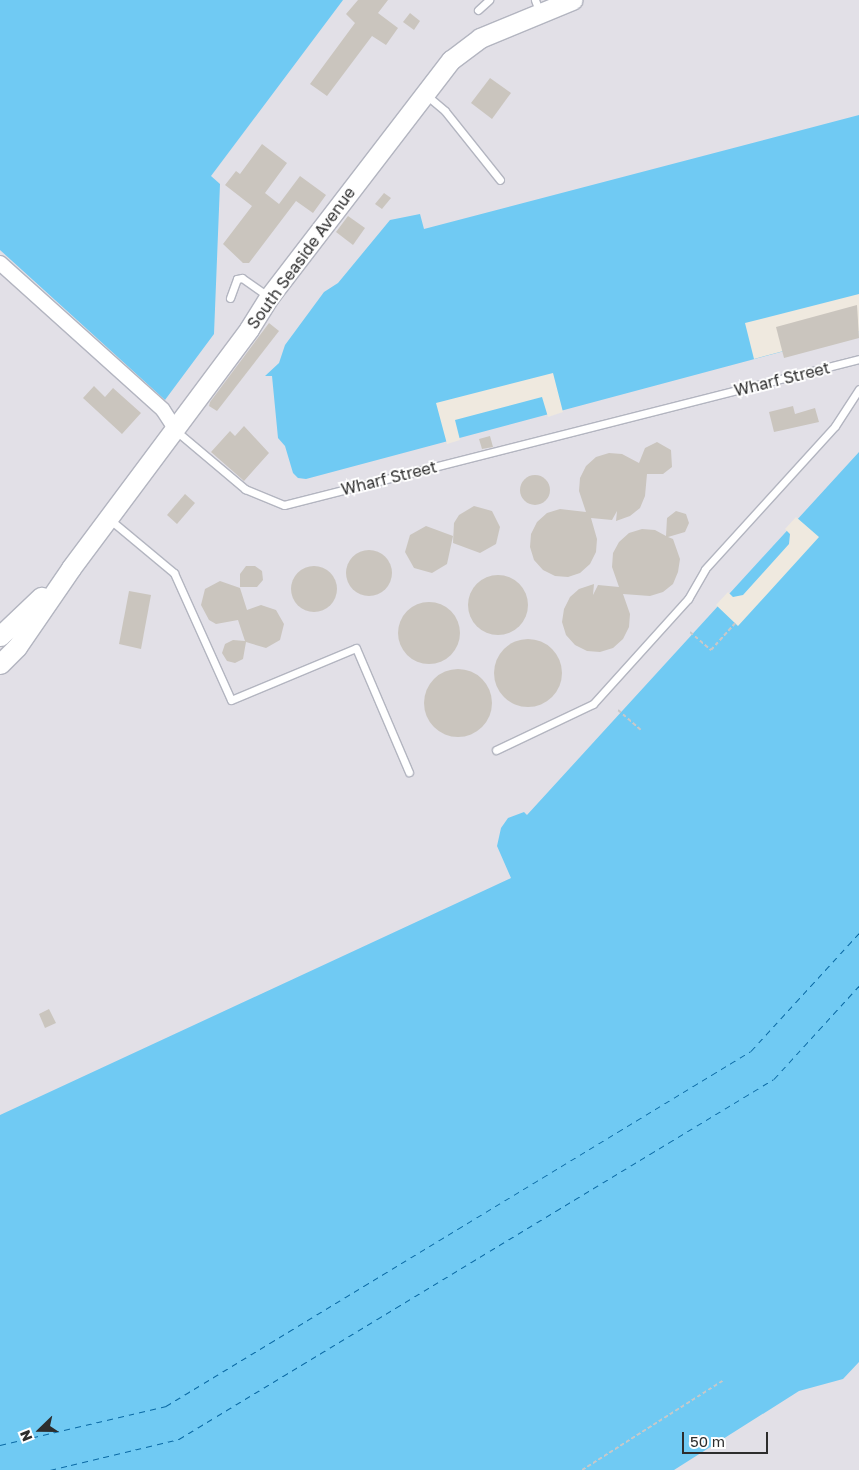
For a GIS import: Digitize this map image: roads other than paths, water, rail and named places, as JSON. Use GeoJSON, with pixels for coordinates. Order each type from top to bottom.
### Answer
{"type":"FeatureCollection","features":[{"type":"Feature","properties":{"kind":"street","name":"South Seaside Avenue"},"geometry":{"type":"LineString","coordinates":[[0,664],[17,647],[71,568],[249,328],[269,297],[424,94],[464,47],[537,7],[572,0]]}},
{"type":"Feature","properties":{"kind":"street","name":"Wharf Street"},"geometry":{"type":"LineString","coordinates":[[0,263],[164,410],[174,427]]}},
{"type":"Feature","properties":{"kind":"street","name":"South Seaside Avenue"},"geometry":{"type":"LineString","coordinates":[[1,634],[71,568]]}},
{"type":"Feature","properties":{"kind":"street"},"geometry":{"type":"LineString","coordinates":[[1,634],[17,647]]}},
{"type":"Feature","properties":{"kind":"lane"},"geometry":{"type":"LineString","coordinates":[[478,10],[489,0]]}},
{"type":"Feature","properties":{"kind":"lane"},"geometry":{"type":"LineString","coordinates":[[424,94],[445,111],[500,180]]}},
{"type":"Feature","properties":{"kind":"lane"},"geometry":{"type":"LineString","coordinates":[[230,298],[237,279],[242,278],[269,297]]}},
{"type":"Feature","properties":{"kind":"lane","name":"Wharf Street"},"geometry":{"type":"LineString","coordinates":[[174,427],[181,438],[245,489],[284,505],[859,359]]}},
{"type":"Feature","properties":{"kind":"lane"},"geometry":{"type":"LineString","coordinates":[[496,750],[593,704],[688,600],[705,568],[835,426],[859,390]]}},
{"type":"Feature","properties":{"kind":"lane"},"geometry":{"type":"LineString","coordinates":[[108,517],[174,573],[231,700],[356,648],[409,772]]}},
{"type":"Feature","properties":{"kind":"water"},"geometry":{"type":"Polygon","coordinates":[[[0,0],[343,0],[211,176],[220,184],[214,334],[165,400],[0,250],[0,0]]]}},
{"type":"Feature","properties":{"kind":"water"},"geometry":{"type":"Polygon","coordinates":[[[859,115],[859,331],[306,479],[298,478],[293,473],[285,446],[278,438],[272,376],[265,376],[279,363],[285,345],[324,292],[338,283],[390,220],[420,214],[424,229],[859,115]]]}},
{"type":"Feature","properties":{"kind":"water"},"geometry":{"type":"Polygon","coordinates":[[[859,452],[859,1362],[843,1379],[799,1391],[674,1470],[0,1470],[0,1115],[511,878],[497,846],[501,828],[508,818],[524,812],[527,815],[859,452]]]}}]}
